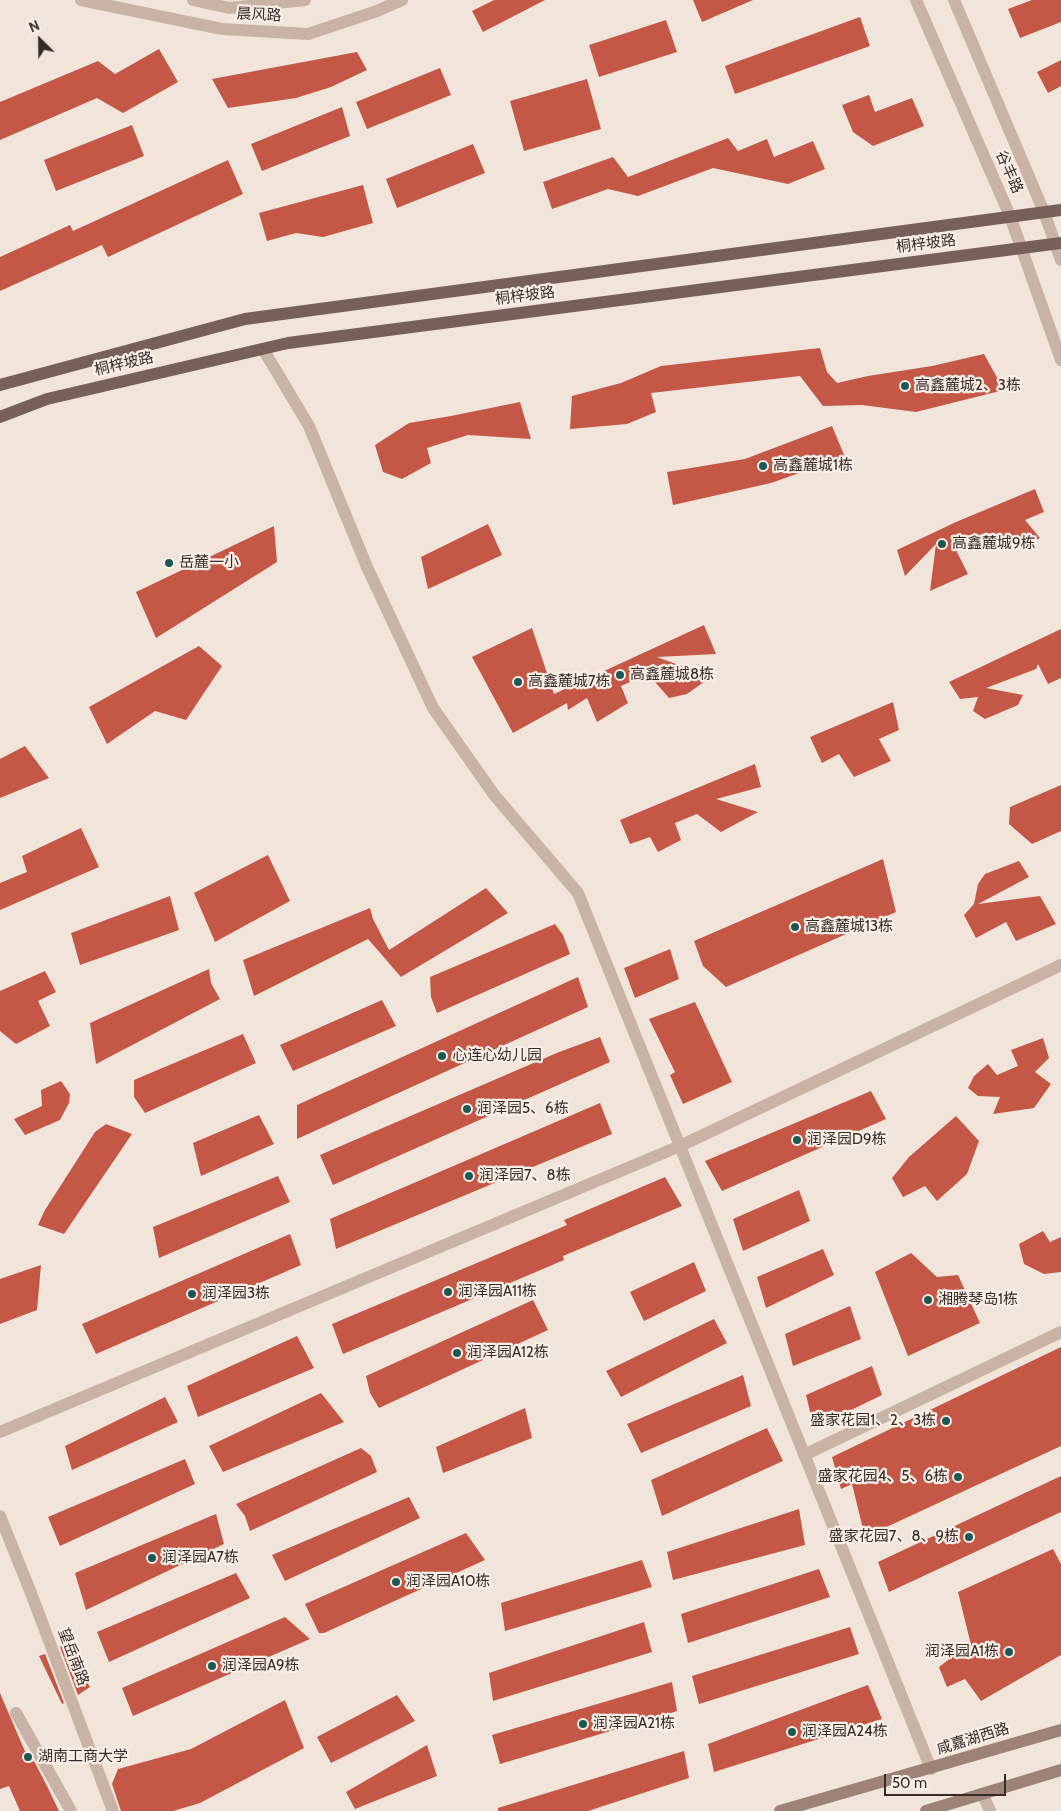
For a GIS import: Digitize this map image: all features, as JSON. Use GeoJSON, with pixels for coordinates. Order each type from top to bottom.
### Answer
{"type":"FeatureCollection","features":[{"type":"Feature","properties":{"kind":"main road","name":"桐梓坡路"},"geometry":{"type":"LineString","coordinates":[[0,385],[245,320],[1061,210]]}},
{"type":"Feature","properties":{"kind":"main road","name":"桐梓坡路"},"geometry":{"type":"LineString","coordinates":[[0,417],[47,399],[298,342],[1058,243]]}},
{"type":"Feature","properties":{"kind":"main road","name":"咸嘉湖西路"},"geometry":{"type":"LineString","coordinates":[[780,1811],[1061,1730]]}},
{"type":"Feature","properties":{"kind":"main road"},"geometry":{"type":"LineString","coordinates":[[926,1811],[1061,1770]]}},
{"type":"Feature","properties":{"kind":"street","name":"晨风路"},"geometry":{"type":"LineString","coordinates":[[81,0],[222,29],[308,34],[377,11],[402,0]]}},
{"type":"Feature","properties":{"kind":"street","name":"晨风路"},"geometry":{"type":"LineString","coordinates":[[193,0],[229,8],[305,0]]}},
{"type":"Feature","properties":{"kind":"street","name":"谷丰路"},"geometry":{"type":"LineString","coordinates":[[916,0],[1010,216],[1061,360]]}},
{"type":"Feature","properties":{"kind":"street","name":"谷丰路"},"geometry":{"type":"LineString","coordinates":[[954,0],[1058,243],[1061,260]]}},
{"type":"Feature","properties":{"kind":"street"},"geometry":{"type":"LineString","coordinates":[[263,349],[309,426],[367,567],[433,708],[495,796],[578,893],[930,1768]]}},
{"type":"Feature","properties":{"kind":"street"},"geometry":{"type":"LineString","coordinates":[[0,1432],[680,1146],[1061,965]]}},
{"type":"Feature","properties":{"kind":"street"},"geometry":{"type":"LineString","coordinates":[[804,1455],[1061,1332]]}},
{"type":"Feature","properties":{"kind":"street","name":"望岳南路"},"geometry":{"type":"LineString","coordinates":[[0,1516],[32,1593],[113,1811]]}},
{"type":"Feature","properties":{"kind":"street"},"geometry":{"type":"LineString","coordinates":[[16,1713],[71,1811]]}},
{"type":"Feature","properties":{"kind":"street"},"geometry":{"type":"LineString","coordinates":[[983,1795],[990,1811]]}},
{"type":"Feature","properties":{"kind":"building"},"geometry":{"type":"Polygon","coordinates":[[[494,0],[545,0],[483,32],[472,11],[494,0]]]}},
{"type":"Feature","properties":{"kind":"building"},"geometry":{"type":"Polygon","coordinates":[[[693,0],[753,0],[702,22],[693,0]]]}},
{"type":"Feature","properties":{"kind":"building"},"geometry":{"type":"Polygon","coordinates":[[[1032,0],[1061,0],[1061,22],[1020,38],[1008,9],[1032,0]]]}},
{"type":"Feature","properties":{"kind":"building"},"geometry":{"type":"Polygon","coordinates":[[[860,17],[870,46],[735,94],[725,66],[860,17]]]}},
{"type":"Feature","properties":{"kind":"building"},"geometry":{"type":"Polygon","coordinates":[[[666,20],[677,52],[599,77],[589,45],[666,20]]]}},
{"type":"Feature","properties":{"kind":"building"},"geometry":{"type":"Polygon","coordinates":[[[159,49],[178,82],[123,113],[97,98],[0,140],[0,102],[98,61],[115,74],[159,49]]]}},
{"type":"Feature","properties":{"kind":"building"},"geometry":{"type":"Polygon","coordinates":[[[357,52],[367,70],[331,87],[296,98],[228,108],[212,79],[357,52]]]}},
{"type":"Feature","properties":{"kind":"building"},"geometry":{"type":"Polygon","coordinates":[[[1061,60],[1061,86],[1048,93],[1037,72],[1061,60]]]}},
{"type":"Feature","properties":{"kind":"building"},"geometry":{"type":"Polygon","coordinates":[[[440,68],[451,95],[367,129],[356,102],[440,68]]]}},
{"type":"Feature","properties":{"kind":"building"},"geometry":{"type":"Polygon","coordinates":[[[587,79],[601,129],[524,151],[510,101],[587,79]]]}},
{"type":"Feature","properties":{"kind":"building"},"geometry":{"type":"Polygon","coordinates":[[[869,95],[875,112],[912,98],[924,126],[873,146],[853,132],[842,105],[869,95]]]}},
{"type":"Feature","properties":{"kind":"building"},"geometry":{"type":"Polygon","coordinates":[[[342,107],[350,136],[262,171],[251,144],[342,107]]]}},
{"type":"Feature","properties":{"kind":"building"},"geometry":{"type":"Polygon","coordinates":[[[132,125],[144,156],[56,191],[44,160],[132,125]]]}},
{"type":"Feature","properties":{"kind":"building"},"geometry":{"type":"Polygon","coordinates":[[[728,138],[738,151],[767,139],[774,157],[813,141],[825,169],[788,184],[713,168],[638,196],[608,189],[552,209],[543,182],[613,157],[628,177],[728,138]]]}},
{"type":"Feature","properties":{"kind":"building"},"geometry":{"type":"Polygon","coordinates":[[[473,144],[485,173],[397,208],[386,179],[473,144]]]}},
{"type":"Feature","properties":{"kind":"building"},"geometry":{"type":"Polygon","coordinates":[[[228,160],[243,194],[108,257],[102,245],[0,291],[0,257],[70,225],[73,231],[228,160]]]}},
{"type":"Feature","properties":{"kind":"building"},"geometry":{"type":"Polygon","coordinates":[[[363,185],[373,223],[323,237],[296,233],[267,241],[259,213],[363,185]]]}},
{"type":"Feature","properties":{"kind":"building","name":"高鑫麓城2、3栋"},"geometry":{"type":"Polygon","coordinates":[[[820,348],[827,372],[837,383],[932,366],[984,354],[1004,390],[916,412],[862,405],[823,406],[800,376],[651,393],[656,412],[627,424],[570,429],[572,396],[621,383],[661,366],[820,348]]]}},
{"type":"Feature","properties":{"kind":"building"},"geometry":{"type":"Polygon","coordinates":[[[520,402],[531,439],[468,435],[427,448],[431,463],[402,479],[383,472],[375,445],[409,423],[520,402]]]}},
{"type":"Feature","properties":{"kind":"building","name":"高鑫麓城1栋"},"geometry":{"type":"Polygon","coordinates":[[[832,426],[845,457],[771,483],[673,505],[667,472],[745,459],[832,426]]]}},
{"type":"Feature","properties":{"kind":"building","name":"高鑫麓城9栋"},"geometry":{"type":"Polygon","coordinates":[[[1035,489],[1044,512],[1025,520],[1040,538],[1015,550],[1002,550],[995,534],[956,550],[968,574],[930,591],[936,544],[905,576],[897,550],[956,522],[1035,489]]]}},
{"type":"Feature","properties":{"kind":"building"},"geometry":{"type":"Polygon","coordinates":[[[488,524],[502,555],[428,589],[421,557],[488,524]]]}},
{"type":"Feature","properties":{"kind":"building"},"geometry":{"type":"Polygon","coordinates":[[[274,526],[277,562],[156,638],[136,592],[274,526]]]}},
{"type":"Feature","properties":{"kind":"building"},"geometry":{"type":"Polygon","coordinates":[[[704,625],[716,654],[657,657],[711,677],[687,694],[669,698],[648,674],[621,686],[628,703],[597,722],[587,698],[568,710],[567,703],[513,733],[472,657],[532,628],[554,694],[704,625]]]}},
{"type":"Feature","properties":{"kind":"building"},"geometry":{"type":"Polygon","coordinates":[[[1061,629],[1061,678],[1048,684],[1038,664],[1036,669],[986,688],[1023,695],[1018,705],[985,719],[973,711],[978,697],[960,699],[949,682],[1061,629]]]}},
{"type":"Feature","properties":{"kind":"building"},"geometry":{"type":"Polygon","coordinates":[[[199,646],[222,666],[186,720],[155,711],[107,744],[89,707],[199,646]]]}},
{"type":"Feature","properties":{"kind":"building"},"geometry":{"type":"Polygon","coordinates":[[[893,702],[899,730],[879,739],[891,761],[854,777],[839,754],[822,763],[810,737],[893,702]]]}},
{"type":"Feature","properties":{"kind":"building"},"geometry":{"type":"Polygon","coordinates":[[[25,746],[49,778],[0,798],[0,759],[25,746]]]}},
{"type":"Feature","properties":{"kind":"building"},"geometry":{"type":"Polygon","coordinates":[[[755,764],[761,787],[716,799],[758,812],[721,832],[697,814],[675,823],[681,840],[658,852],[650,837],[630,844],[620,820],[755,764]]]}},
{"type":"Feature","properties":{"kind":"building"},"geometry":{"type":"Polygon","coordinates":[[[1061,785],[1061,831],[1032,844],[1009,824],[1010,807],[1061,785]]]}},
{"type":"Feature","properties":{"kind":"building"},"geometry":{"type":"Polygon","coordinates":[[[81,828],[99,867],[0,910],[0,883],[27,872],[22,856],[81,828]]]}},
{"type":"Feature","properties":{"kind":"building"},"geometry":{"type":"Polygon","coordinates":[[[268,855],[290,901],[215,942],[194,893],[268,855]]]}},
{"type":"Feature","properties":{"kind":"building","name":"高鑫麓城13栋"},"geometry":{"type":"Polygon","coordinates":[[[883,859],[896,912],[726,987],[703,966],[694,941],[883,859]]]}},
{"type":"Feature","properties":{"kind":"building"},"geometry":{"type":"Polygon","coordinates":[[[1019,861],[1029,877],[978,904],[1040,896],[1056,924],[1016,941],[1006,922],[976,938],[964,915],[974,904],[978,884],[985,874],[1019,861]]]}},
{"type":"Feature","properties":{"kind":"building"},"geometry":{"type":"Polygon","coordinates":[[[486,888],[508,913],[401,977],[368,939],[254,996],[243,960],[370,908],[373,919],[389,950],[486,888]]]}},
{"type":"Feature","properties":{"kind":"building"},"geometry":{"type":"Polygon","coordinates":[[[170,896],[179,930],[80,965],[71,933],[170,896]]]}},
{"type":"Feature","properties":{"kind":"building"},"geometry":{"type":"Polygon","coordinates":[[[555,924],[563,935],[570,954],[437,1013],[431,997],[430,977],[555,924]]]}},
{"type":"Feature","properties":{"kind":"building"},"geometry":{"type":"Polygon","coordinates":[[[670,949],[679,979],[635,998],[624,968],[670,949]]]}},
{"type":"Feature","properties":{"kind":"building"},"geometry":{"type":"Polygon","coordinates":[[[209,969],[211,983],[220,999],[96,1064],[90,1023],[209,969]]]}},
{"type":"Feature","properties":{"kind":"building"},"geometry":{"type":"Polygon","coordinates":[[[45,971],[56,992],[38,1001],[50,1026],[16,1044],[0,1031],[0,991],[45,971]]]}},
{"type":"Feature","properties":{"kind":"building","name":"心连心幼儿园"},"geometry":{"type":"Polygon","coordinates":[[[578,977],[588,1007],[297,1139],[297,1105],[578,977]]]}},
{"type":"Feature","properties":{"kind":"building"},"geometry":{"type":"Polygon","coordinates":[[[382,1000],[396,1026],[293,1071],[280,1045],[382,1000]]]}},
{"type":"Feature","properties":{"kind":"building"},"geometry":{"type":"Polygon","coordinates":[[[695,1002],[732,1082],[683,1104],[670,1075],[675,1072],[649,1019],[695,1002]]]}},
{"type":"Feature","properties":{"kind":"building"},"geometry":{"type":"Polygon","coordinates":[[[243,1034],[256,1063],[145,1113],[134,1097],[134,1080],[243,1034]]]}},
{"type":"Feature","properties":{"kind":"building","name":"润泽园5、6栋"},"geometry":{"type":"Polygon","coordinates":[[[600,1037],[610,1062],[333,1185],[320,1155],[559,1052],[600,1037]]]}},
{"type":"Feature","properties":{"kind":"building"},"geometry":{"type":"Polygon","coordinates":[[[1043,1038],[1049,1058],[1035,1072],[1051,1084],[1034,1108],[993,1114],[1000,1097],[978,1096],[968,1088],[974,1076],[988,1064],[997,1075],[1018,1066],[1011,1050],[1043,1038]]]}},
{"type":"Feature","properties":{"kind":"building"},"geometry":{"type":"Polygon","coordinates":[[[61,1081],[70,1094],[69,1103],[60,1120],[25,1135],[14,1119],[42,1106],[41,1090],[61,1081]]]}},
{"type":"Feature","properties":{"kind":"building","name":"润泽园D9栋"},"geometry":{"type":"Polygon","coordinates":[[[871,1091],[886,1119],[722,1191],[705,1161],[871,1091]]]}},
{"type":"Feature","properties":{"kind":"building","name":"润泽园7、8栋"},"geometry":{"type":"Polygon","coordinates":[[[600,1103],[612,1134],[336,1249],[330,1219],[600,1103]]]}},
{"type":"Feature","properties":{"kind":"building"},"geometry":{"type":"Polygon","coordinates":[[[259,1115],[274,1144],[201,1176],[193,1143],[259,1115]]]}},
{"type":"Feature","properties":{"kind":"building"},"geometry":{"type":"Polygon","coordinates":[[[956,1116],[979,1141],[967,1174],[937,1201],[925,1186],[903,1197],[892,1178],[909,1157],[956,1116]]]}},
{"type":"Feature","properties":{"kind":"building"},"geometry":{"type":"Polygon","coordinates":[[[106,1124],[132,1134],[64,1234],[38,1225],[45,1210],[95,1132],[106,1124]]]}},
{"type":"Feature","properties":{"kind":"building"},"geometry":{"type":"Polygon","coordinates":[[[278,1176],[290,1202],[159,1258],[153,1227],[278,1176]]]}},
{"type":"Feature","properties":{"kind":"building","name":"润泽园A11栋"},"geometry":{"type":"Polygon","coordinates":[[[665,1177],[682,1206],[563,1256],[564,1260],[343,1354],[332,1324],[567,1225],[564,1220],[665,1177]]]}},
{"type":"Feature","properties":{"kind":"building"},"geometry":{"type":"Polygon","coordinates":[[[799,1190],[810,1221],[743,1251],[733,1219],[799,1190]]]}},
{"type":"Feature","properties":{"kind":"building"},"geometry":{"type":"Polygon","coordinates":[[[1043,1231],[1050,1242],[1061,1237],[1061,1272],[1044,1274],[1024,1264],[1019,1244],[1043,1231]]]}},
{"type":"Feature","properties":{"kind":"building","name":"润泽园3栋"},"geometry":{"type":"Polygon","coordinates":[[[290,1234],[301,1265],[96,1354],[82,1324],[290,1234]]]}},
{"type":"Feature","properties":{"kind":"building"},"geometry":{"type":"Polygon","coordinates":[[[823,1249],[834,1275],[766,1308],[757,1277],[823,1249]]]}},
{"type":"Feature","properties":{"kind":"building","name":"湘腾琴岛1栋"},"geometry":{"type":"Polygon","coordinates":[[[911,1253],[937,1277],[958,1275],[980,1323],[908,1356],[875,1272],[911,1253]]]}},
{"type":"Feature","properties":{"kind":"building"},"geometry":{"type":"Polygon","coordinates":[[[694,1262],[706,1291],[644,1321],[630,1292],[694,1262]]]}},
{"type":"Feature","properties":{"kind":"building"},"geometry":{"type":"Polygon","coordinates":[[[41,1265],[37,1310],[0,1324],[0,1279],[41,1265]]]}},
{"type":"Feature","properties":{"kind":"building","name":"润泽园A12栋"},"geometry":{"type":"Polygon","coordinates":[[[533,1300],[548,1330],[379,1408],[370,1393],[366,1376],[533,1300]]]}},
{"type":"Feature","properties":{"kind":"building"},"geometry":{"type":"Polygon","coordinates":[[[850,1306],[861,1339],[793,1366],[785,1334],[850,1306]]]}},
{"type":"Feature","properties":{"kind":"building"},"geometry":{"type":"Polygon","coordinates":[[[714,1319],[727,1343],[621,1397],[606,1371],[714,1319]]]}},
{"type":"Feature","properties":{"kind":"building"},"geometry":{"type":"Polygon","coordinates":[[[297,1336],[314,1368],[198,1417],[187,1386],[297,1336]]]}},
{"type":"Feature","properties":{"kind":"building"},"geometry":{"type":"Polygon","coordinates":[[[1061,1347],[1061,1446],[865,1537],[852,1484],[841,1489],[832,1457],[1061,1347]]]}},
{"type":"Feature","properties":{"kind":"building"},"geometry":{"type":"Polygon","coordinates":[[[872,1366],[882,1395],[814,1428],[806,1395],[872,1366]]]}},
{"type":"Feature","properties":{"kind":"building"},"geometry":{"type":"Polygon","coordinates":[[[743,1375],[751,1406],[641,1453],[627,1424],[743,1375]]]}},
{"type":"Feature","properties":{"kind":"building"},"geometry":{"type":"Polygon","coordinates":[[[321,1393],[344,1422],[223,1472],[209,1446],[321,1393]]]}},
{"type":"Feature","properties":{"kind":"building"},"geometry":{"type":"Polygon","coordinates":[[[165,1397],[178,1422],[72,1470],[65,1446],[165,1397]]]}},
{"type":"Feature","properties":{"kind":"building"},"geometry":{"type":"Polygon","coordinates":[[[525,1408],[532,1438],[443,1473],[436,1447],[525,1408]]]}},
{"type":"Feature","properties":{"kind":"building"},"geometry":{"type":"Polygon","coordinates":[[[767,1428],[783,1461],[662,1516],[651,1480],[767,1428]]]}},
{"type":"Feature","properties":{"kind":"building"},"geometry":{"type":"Polygon","coordinates":[[[361,1448],[371,1456],[377,1472],[250,1531],[245,1516],[236,1504],[361,1448]]]}},
{"type":"Feature","properties":{"kind":"building"},"geometry":{"type":"Polygon","coordinates":[[[185,1459],[195,1484],[60,1546],[48,1517],[185,1459]]]}},
{"type":"Feature","properties":{"kind":"building","name":"盛家花园7、8、9栋"},"geometry":{"type":"Polygon","coordinates":[[[1061,1476],[1061,1512],[889,1592],[878,1562],[1061,1476]]]}},
{"type":"Feature","properties":{"kind":"building"},"geometry":{"type":"Polygon","coordinates":[[[409,1497],[420,1518],[285,1581],[272,1555],[409,1497]]]}},
{"type":"Feature","properties":{"kind":"building"},"geometry":{"type":"Polygon","coordinates":[[[799,1509],[805,1545],[673,1580],[667,1552],[799,1509]]]}},
{"type":"Feature","properties":{"kind":"building","name":"润泽园A7栋"},"geometry":{"type":"Polygon","coordinates":[[[216,1514],[224,1544],[86,1610],[75,1573],[216,1514]]]}},
{"type":"Feature","properties":{"kind":"building","name":"润泽园A10栋"},"geometry":{"type":"Polygon","coordinates":[[[466,1533],[485,1560],[324,1633],[319,1633],[305,1604],[466,1533]]]}},
{"type":"Feature","properties":{"kind":"building"},"geometry":{"type":"Polygon","coordinates":[[[1053,1549],[1061,1564],[1061,1655],[981,1701],[965,1679],[947,1687],[939,1667],[961,1650],[971,1645],[958,1592],[1053,1549]]]}},
{"type":"Feature","properties":{"kind":"building"},"geometry":{"type":"Polygon","coordinates":[[[642,1560],[652,1587],[505,1631],[501,1603],[642,1560]]]}},
{"type":"Feature","properties":{"kind":"building"},"geometry":{"type":"Polygon","coordinates":[[[819,1569],[830,1597],[688,1643],[681,1614],[819,1569]]]}},
{"type":"Feature","properties":{"kind":"building"},"geometry":{"type":"Polygon","coordinates":[[[236,1573],[250,1598],[109,1662],[97,1632],[236,1573]]]}},
{"type":"Feature","properties":{"kind":"building","name":"润泽园A9栋"},"geometry":{"type":"Polygon","coordinates":[[[285,1617],[310,1639],[133,1716],[122,1688],[285,1617]]]}},
{"type":"Feature","properties":{"kind":"building"},"geometry":{"type":"Polygon","coordinates":[[[644,1622],[652,1652],[493,1701],[489,1673],[644,1622]]]}},
{"type":"Feature","properties":{"kind":"building"},"geometry":{"type":"Polygon","coordinates":[[[850,1627],[859,1654],[699,1704],[692,1676],[850,1627]]]}},
{"type":"Feature","properties":{"kind":"building"},"geometry":{"type":"Polygon","coordinates":[[[65,1645],[90,1687],[78,1695],[60,1647],[65,1645]]]}},
{"type":"Feature","properties":{"kind":"building"},"geometry":{"type":"Polygon","coordinates":[[[45,1654],[64,1703],[62,1704],[39,1656],[45,1654]]]}},
{"type":"Feature","properties":{"kind":"building","name":"润泽园A21栋"},"geometry":{"type":"Polygon","coordinates":[[[672,1682],[677,1711],[500,1764],[492,1735],[672,1682]]]}},
{"type":"Feature","properties":{"kind":"building","name":"润泽园A24栋"},"geometry":{"type":"Polygon","coordinates":[[[868,1685],[882,1719],[714,1772],[708,1744],[868,1685]]]}},
{"type":"Feature","properties":{"kind":"building"},"geometry":{"type":"Polygon","coordinates":[[[0,1693],[30,1763],[34,1761],[59,1811],[20,1811],[9,1786],[0,1789],[0,1693]]]}},
{"type":"Feature","properties":{"kind":"building"},"geometry":{"type":"Polygon","coordinates":[[[397,1695],[415,1721],[331,1763],[317,1737],[397,1695]]]}},
{"type":"Feature","properties":{"kind":"building"},"geometry":{"type":"Polygon","coordinates":[[[285,1700],[304,1748],[200,1803],[173,1811],[121,1811],[112,1784],[118,1769],[191,1749],[285,1700]]]}},
{"type":"Feature","properties":{"kind":"building"},"geometry":{"type":"Polygon","coordinates":[[[427,1745],[437,1776],[355,1809],[346,1792],[427,1745]]]}},
{"type":"Feature","properties":{"kind":"building"},"geometry":{"type":"Polygon","coordinates":[[[684,1751],[689,1778],[588,1811],[498,1811],[498,1808],[684,1751]]]}},
{"type":"Feature","properties":{"kind":"place","name":"高鑫麓城2、3栋"},"geometry":{"type":"Point","coordinates":[905,386]}},
{"type":"Feature","properties":{"kind":"place","name":"高鑫麓城1栋"},"geometry":{"type":"Point","coordinates":[763,466]}},
{"type":"Feature","properties":{"kind":"place","name":"高鑫麓城9栋"},"geometry":{"type":"Point","coordinates":[942,544]}},
{"type":"Feature","properties":{"kind":"place","name":"岳麓一小"},"geometry":{"type":"Point","coordinates":[169,563]}},
{"type":"Feature","properties":{"kind":"place","name":"高鑫麓城8栋"},"geometry":{"type":"Point","coordinates":[620,675]}},
{"type":"Feature","properties":{"kind":"place","name":"高鑫麓城7栋"},"geometry":{"type":"Point","coordinates":[518,682]}},
{"type":"Feature","properties":{"kind":"place","name":"高鑫麓城13栋"},"geometry":{"type":"Point","coordinates":[795,927]}},
{"type":"Feature","properties":{"kind":"place","name":"心连心幼儿园"},"geometry":{"type":"Point","coordinates":[442,1056]}},
{"type":"Feature","properties":{"kind":"place","name":"润泽园5、6栋"},"geometry":{"type":"Point","coordinates":[467,1109]}},
{"type":"Feature","properties":{"kind":"place","name":"润泽园D9栋"},"geometry":{"type":"Point","coordinates":[797,1140]}},
{"type":"Feature","properties":{"kind":"place","name":"润泽园7、8栋"},"geometry":{"type":"Point","coordinates":[469,1176]}},
{"type":"Feature","properties":{"kind":"place","name":"润泽园A11栋"},"geometry":{"type":"Point","coordinates":[448,1292]}},
{"type":"Feature","properties":{"kind":"place","name":"润泽园3栋"},"geometry":{"type":"Point","coordinates":[192,1294]}},
{"type":"Feature","properties":{"kind":"place","name":"湘腾琴岛1栋"},"geometry":{"type":"Point","coordinates":[928,1300]}},
{"type":"Feature","properties":{"kind":"place","name":"润泽园A12栋"},"geometry":{"type":"Point","coordinates":[457,1353]}},
{"type":"Feature","properties":{"kind":"place","name":"盛家花园1、2、3栋"},"geometry":{"type":"Point","coordinates":[946,1421]}},
{"type":"Feature","properties":{"kind":"place","name":"盛家花园4、5、6栋"},"geometry":{"type":"Point","coordinates":[958,1477]}},
{"type":"Feature","properties":{"kind":"place","name":"盛家花园7、8、9栋"},"geometry":{"type":"Point","coordinates":[969,1537]}},
{"type":"Feature","properties":{"kind":"place","name":"润泽园A7栋"},"geometry":{"type":"Point","coordinates":[152,1558]}},
{"type":"Feature","properties":{"kind":"place","name":"润泽园A10栋"},"geometry":{"type":"Point","coordinates":[396,1582]}},
{"type":"Feature","properties":{"kind":"place","name":"润泽园A1栋"},"geometry":{"type":"Point","coordinates":[1009,1652]}},
{"type":"Feature","properties":{"kind":"place","name":"润泽园A9栋"},"geometry":{"type":"Point","coordinates":[212,1666]}},
{"type":"Feature","properties":{"kind":"place","name":"润泽园A21栋"},"geometry":{"type":"Point","coordinates":[583,1724]}},
{"type":"Feature","properties":{"kind":"place","name":"润泽园A24栋"},"geometry":{"type":"Point","coordinates":[792,1732]}},
{"type":"Feature","properties":{"kind":"place","name":"湖南工商大学"},"geometry":{"type":"Point","coordinates":[28,1757]}}]}
